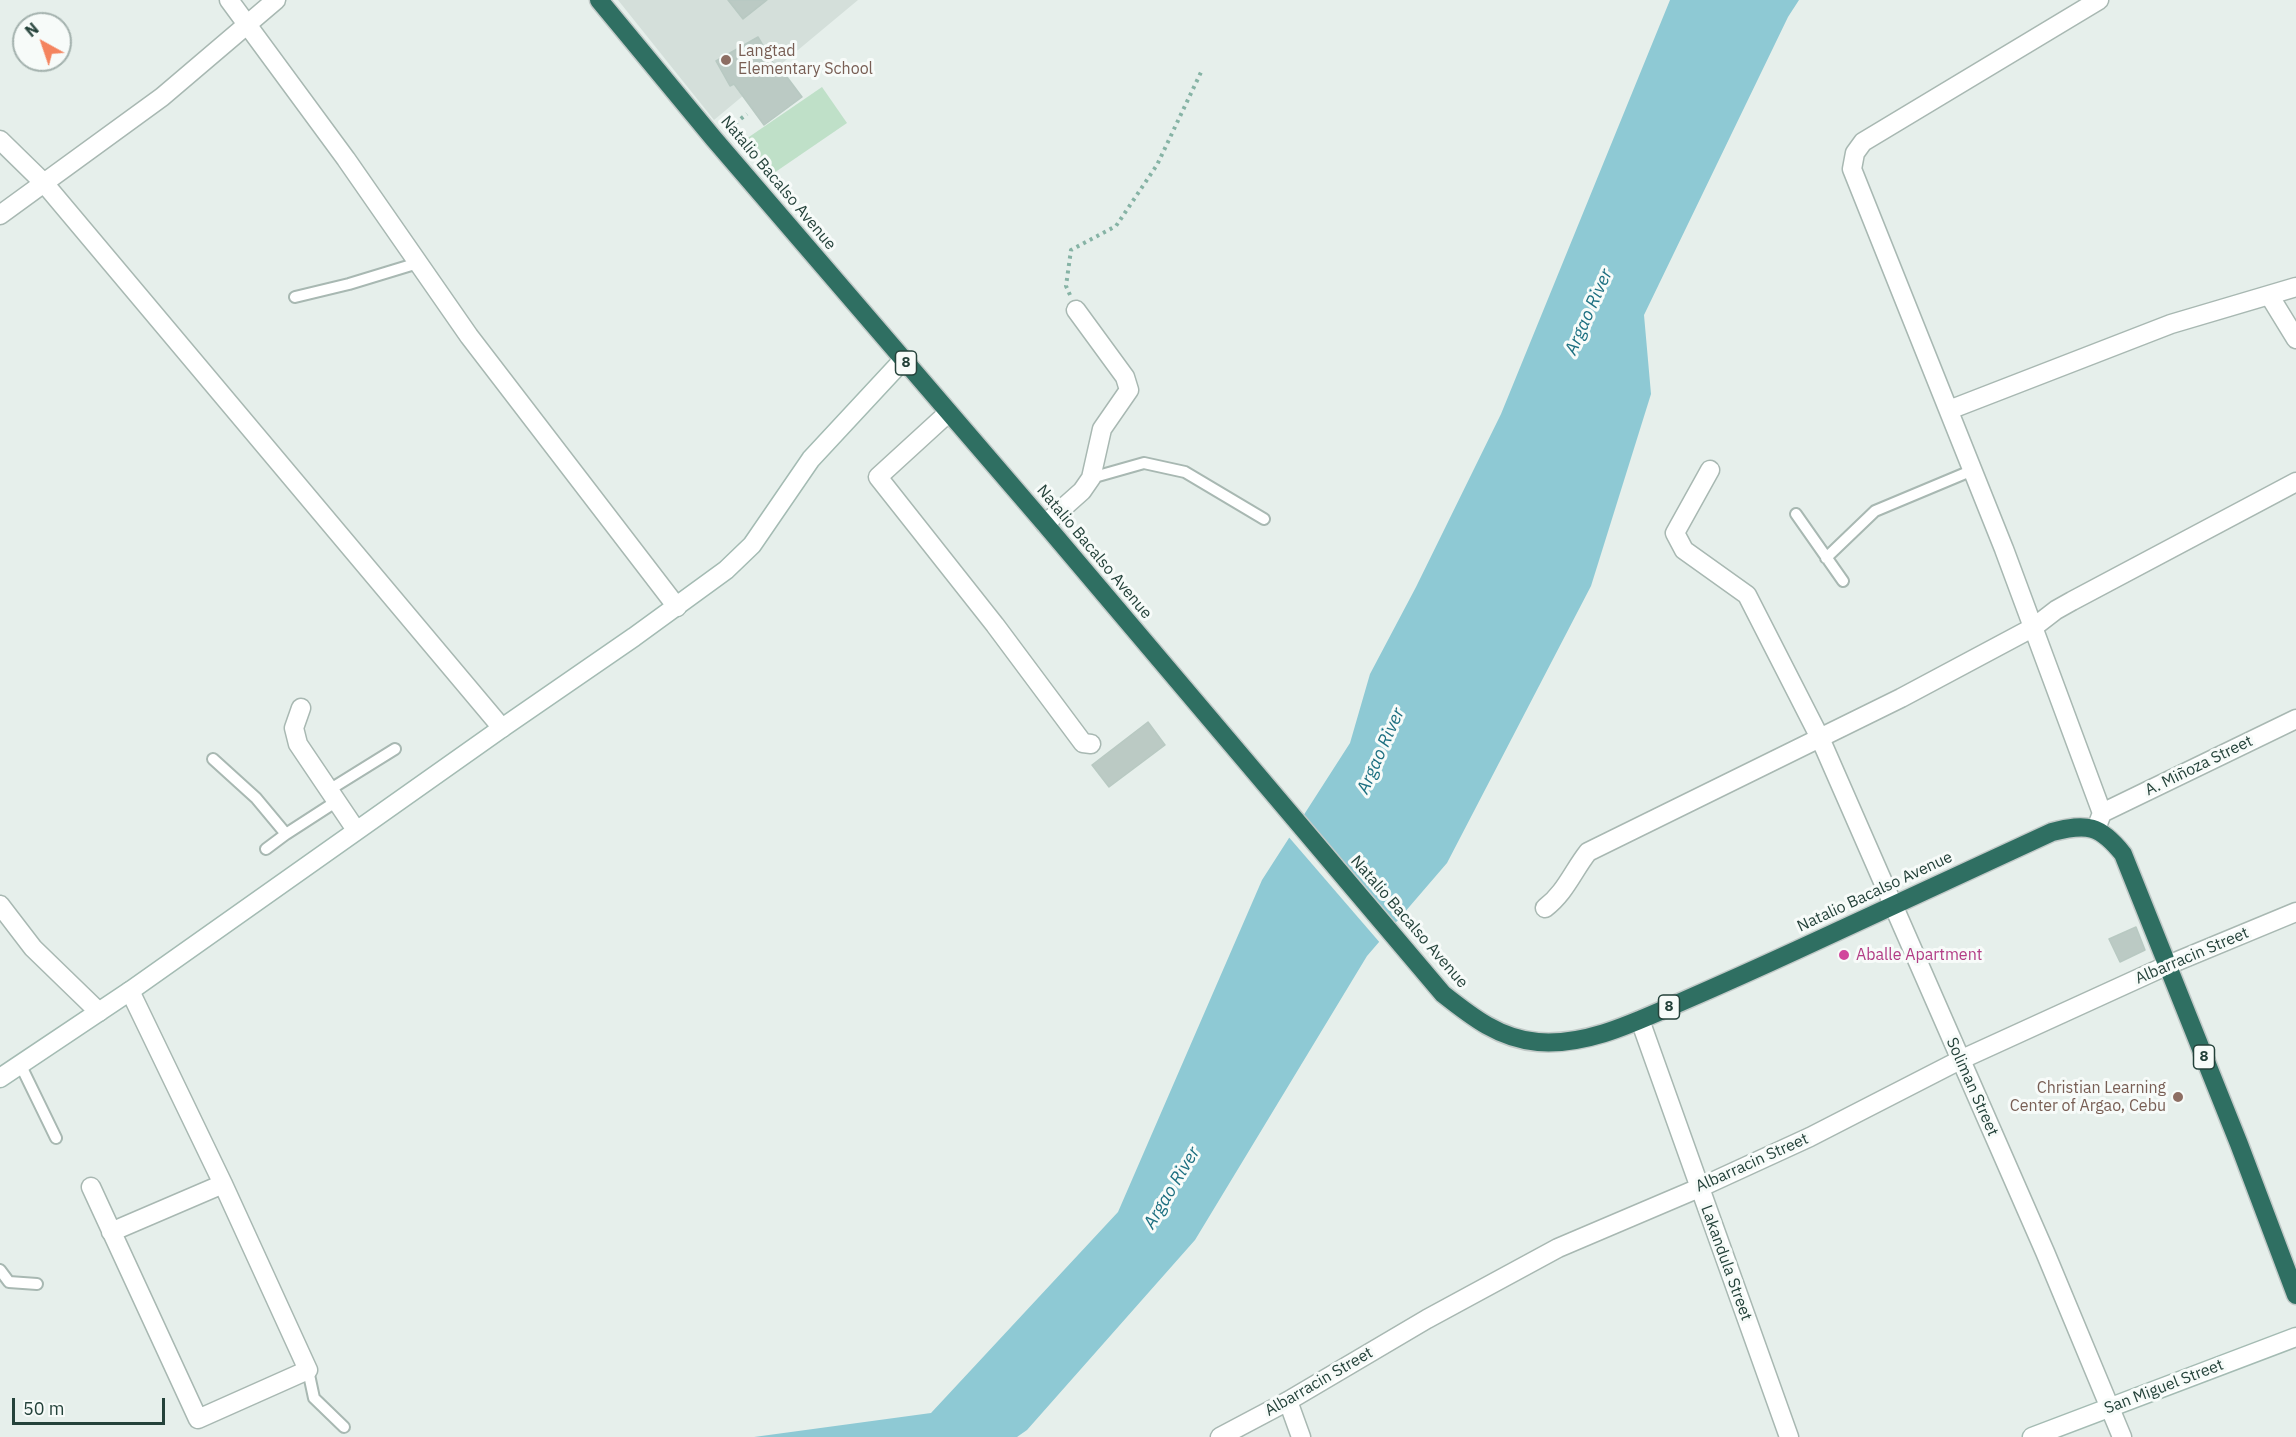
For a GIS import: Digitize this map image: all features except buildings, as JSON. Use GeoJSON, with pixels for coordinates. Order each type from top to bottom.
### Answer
{"type":"FeatureCollection","features":[{"type":"Feature","properties":{"kind":"highway","name":"Natalio Bacalso Avenue"},"geometry":{"type":"LineString","coordinates":[[598,0],[1443,994],[1475,1020],[1507,1036],[1538,1042],[1575,1041],[1640,1020],[2052,832],[2099,821]]}},
{"type":"Feature","properties":{"kind":"highway","name":"8"},"geometry":{"type":"LineString","coordinates":[[2099,821],[2123,854],[2239,1144],[2296,1295]]}},
{"type":"Feature","properties":{"kind":"street"},"geometry":{"type":"LineString","coordinates":[[229,0],[469,336],[677,607]]}},
{"type":"Feature","properties":{"kind":"street"},"geometry":{"type":"LineString","coordinates":[[0,215],[162,97],[276,0]]}},
{"type":"Feature","properties":{"kind":"street"},"geometry":{"type":"LineString","coordinates":[[2098,0],[1863,142],[1855,153],[1852,169],[2034,627],[2099,821]]}},
{"type":"Feature","properties":{"kind":"street"},"geometry":{"type":"LineString","coordinates":[[0,140],[44,183],[502,728]]}},
{"type":"Feature","properties":{"kind":"street"},"geometry":{"type":"LineString","coordinates":[[1949,410],[2171,324],[2296,287]]}},
{"type":"Feature","properties":{"kind":"street"},"geometry":{"type":"LineString","coordinates":[[2269,295],[2296,339]]}},
{"type":"Feature","properties":{"kind":"street"},"geometry":{"type":"LineString","coordinates":[[1045,524],[1082,491],[1091,478],[1102,429],[1129,390],[1125,376],[1076,310]]}},
{"type":"Feature","properties":{"kind":"street"},"geometry":{"type":"LineString","coordinates":[[0,1078],[130,991],[356,830],[677,607],[726,570],[752,545],[812,459],[903,360]]}},
{"type":"Feature","properties":{"kind":"street"},"geometry":{"type":"LineString","coordinates":[[948,413],[878,477],[995,625],[1083,743],[1091,744]]}},
{"type":"Feature","properties":{"kind":"street","name":"Soliman Street"},"geometry":{"type":"LineString","coordinates":[[1710,470],[1675,533],[1684,550],[1747,595],[1820,738],[2045,1252],[2122,1437]]}},
{"type":"Feature","properties":{"kind":"street"},"geometry":{"type":"LineString","coordinates":[[1545,908],[1559,898],[1575,868],[1588,852],[1901,698],[2034,627],[2064,606],[2296,482]]}},
{"type":"Feature","properties":{"kind":"street"},"geometry":{"type":"LineString","coordinates":[[301,708],[294,728],[298,744],[356,830]]}},
{"type":"Feature","properties":{"kind":"street","name":"A. Miñoza Street"},"geometry":{"type":"LineString","coordinates":[[2099,821],[2296,719]]}},
{"type":"Feature","properties":{"kind":"street"},"geometry":{"type":"LineString","coordinates":[[0,905],[33,948],[99,1012]]}},
{"type":"Feature","properties":{"kind":"street","name":"Albarracin Street"},"geometry":{"type":"LineString","coordinates":[[1220,1437],[1558,1248],[1699,1188],[1810,1137],[1960,1060],[2168,965],[2296,912]]}},
{"type":"Feature","properties":{"kind":"street"},"geometry":{"type":"LineString","coordinates":[[91,1187],[198,1419],[308,1370],[223,1184],[130,991]]}},
{"type":"Feature","properties":{"kind":"street","name":"Lakandula Street"},"geometry":{"type":"LineString","coordinates":[[1640,1020],[1789,1437]]}},
{"type":"Feature","properties":{"kind":"street"},"geometry":{"type":"LineString","coordinates":[[111,1232],[223,1184]]}},
{"type":"Feature","properties":{"kind":"street","name":"San Miguel Street"},"geometry":{"type":"LineString","coordinates":[[2032,1437],[2296,1337]]}},
{"type":"Feature","properties":{"kind":"street"},"geometry":{"type":"LineString","coordinates":[[1288,1401],[1301,1437]]}},
{"type":"Feature","properties":{"kind":"lane"},"geometry":{"type":"LineString","coordinates":[[295,297],[350,284],[418,263]]}},
{"type":"Feature","properties":{"kind":"lane"},"geometry":{"type":"LineString","coordinates":[[1091,478],[1144,463],[1185,472],[1264,519]]}},
{"type":"Feature","properties":{"kind":"lane"},"geometry":{"type":"LineString","coordinates":[[1826,558],[1875,511],[1973,470]]}},
{"type":"Feature","properties":{"kind":"lane"},"geometry":{"type":"LineString","coordinates":[[1796,514],[1843,581]]}},
{"type":"Feature","properties":{"kind":"lane"},"geometry":{"type":"LineString","coordinates":[[266,849],[395,749]]}},
{"type":"Feature","properties":{"kind":"lane"},"geometry":{"type":"LineString","coordinates":[[213,759],[256,798],[286,834]]}},
{"type":"Feature","properties":{"kind":"lane"},"geometry":{"type":"LineString","coordinates":[[21,1066],[56,1138]]}},
{"type":"Feature","properties":{"kind":"lane"},"geometry":{"type":"LineString","coordinates":[[0,1270],[9,1282],[37,1284]]}},
{"type":"Feature","properties":{"kind":"lane"},"geometry":{"type":"LineString","coordinates":[[308,1370],[314,1398],[344,1427]]}},
{"type":"Feature","properties":{"kind":"path"},"geometry":{"type":"LineString","coordinates":[[1076,310],[1066,286],[1071,250],[1116,226],[1157,165],[1202,70]]}},
{"type":"Feature","properties":{"kind":"shaded area","name":"Langtad Elementary School"},"geometry":{"type":"Polygon","coordinates":[[[618,0],[858,0],[714,120],[618,0]]]}},
{"type":"Feature","properties":{"kind":"green space"},"geometry":{"type":"Polygon","coordinates":[[[822,87],[847,123],[771,175],[746,139],[822,87]]]}},
{"type":"Feature","properties":{"kind":"water","name":"Argao River"},"geometry":{"type":"Polygon","coordinates":[[[1670,0],[1799,0],[1788,17],[1644,315],[1651,394],[1591,586],[1447,863],[1367,956],[1195,1240],[1027,1430],[1017,1437],[754,1437],[931,1413],[1118,1212],[1262,880],[1350,743],[1370,674],[1416,587],[1501,414],[1670,0]]]}},
{"type":"Feature","properties":{"kind":"pier"},"geometry":{"type":"Polygon","coordinates":[[[1300,815],[1396,927],[1381,944],[1287,835],[1300,815]]]}},
{"type":"Feature","properties":{"kind":"place","name":"Langtad Elementary School"},"geometry":{"type":"Point","coordinates":[726,60]}},
{"type":"Feature","properties":{"kind":"place","name":"Aballe Apartment"},"geometry":{"type":"Point","coordinates":[1844,955]}},
{"type":"Feature","properties":{"kind":"place","name":"Christian Learning Center of Argao, Cebu"},"geometry":{"type":"Point","coordinates":[2178,1097]}}]}
